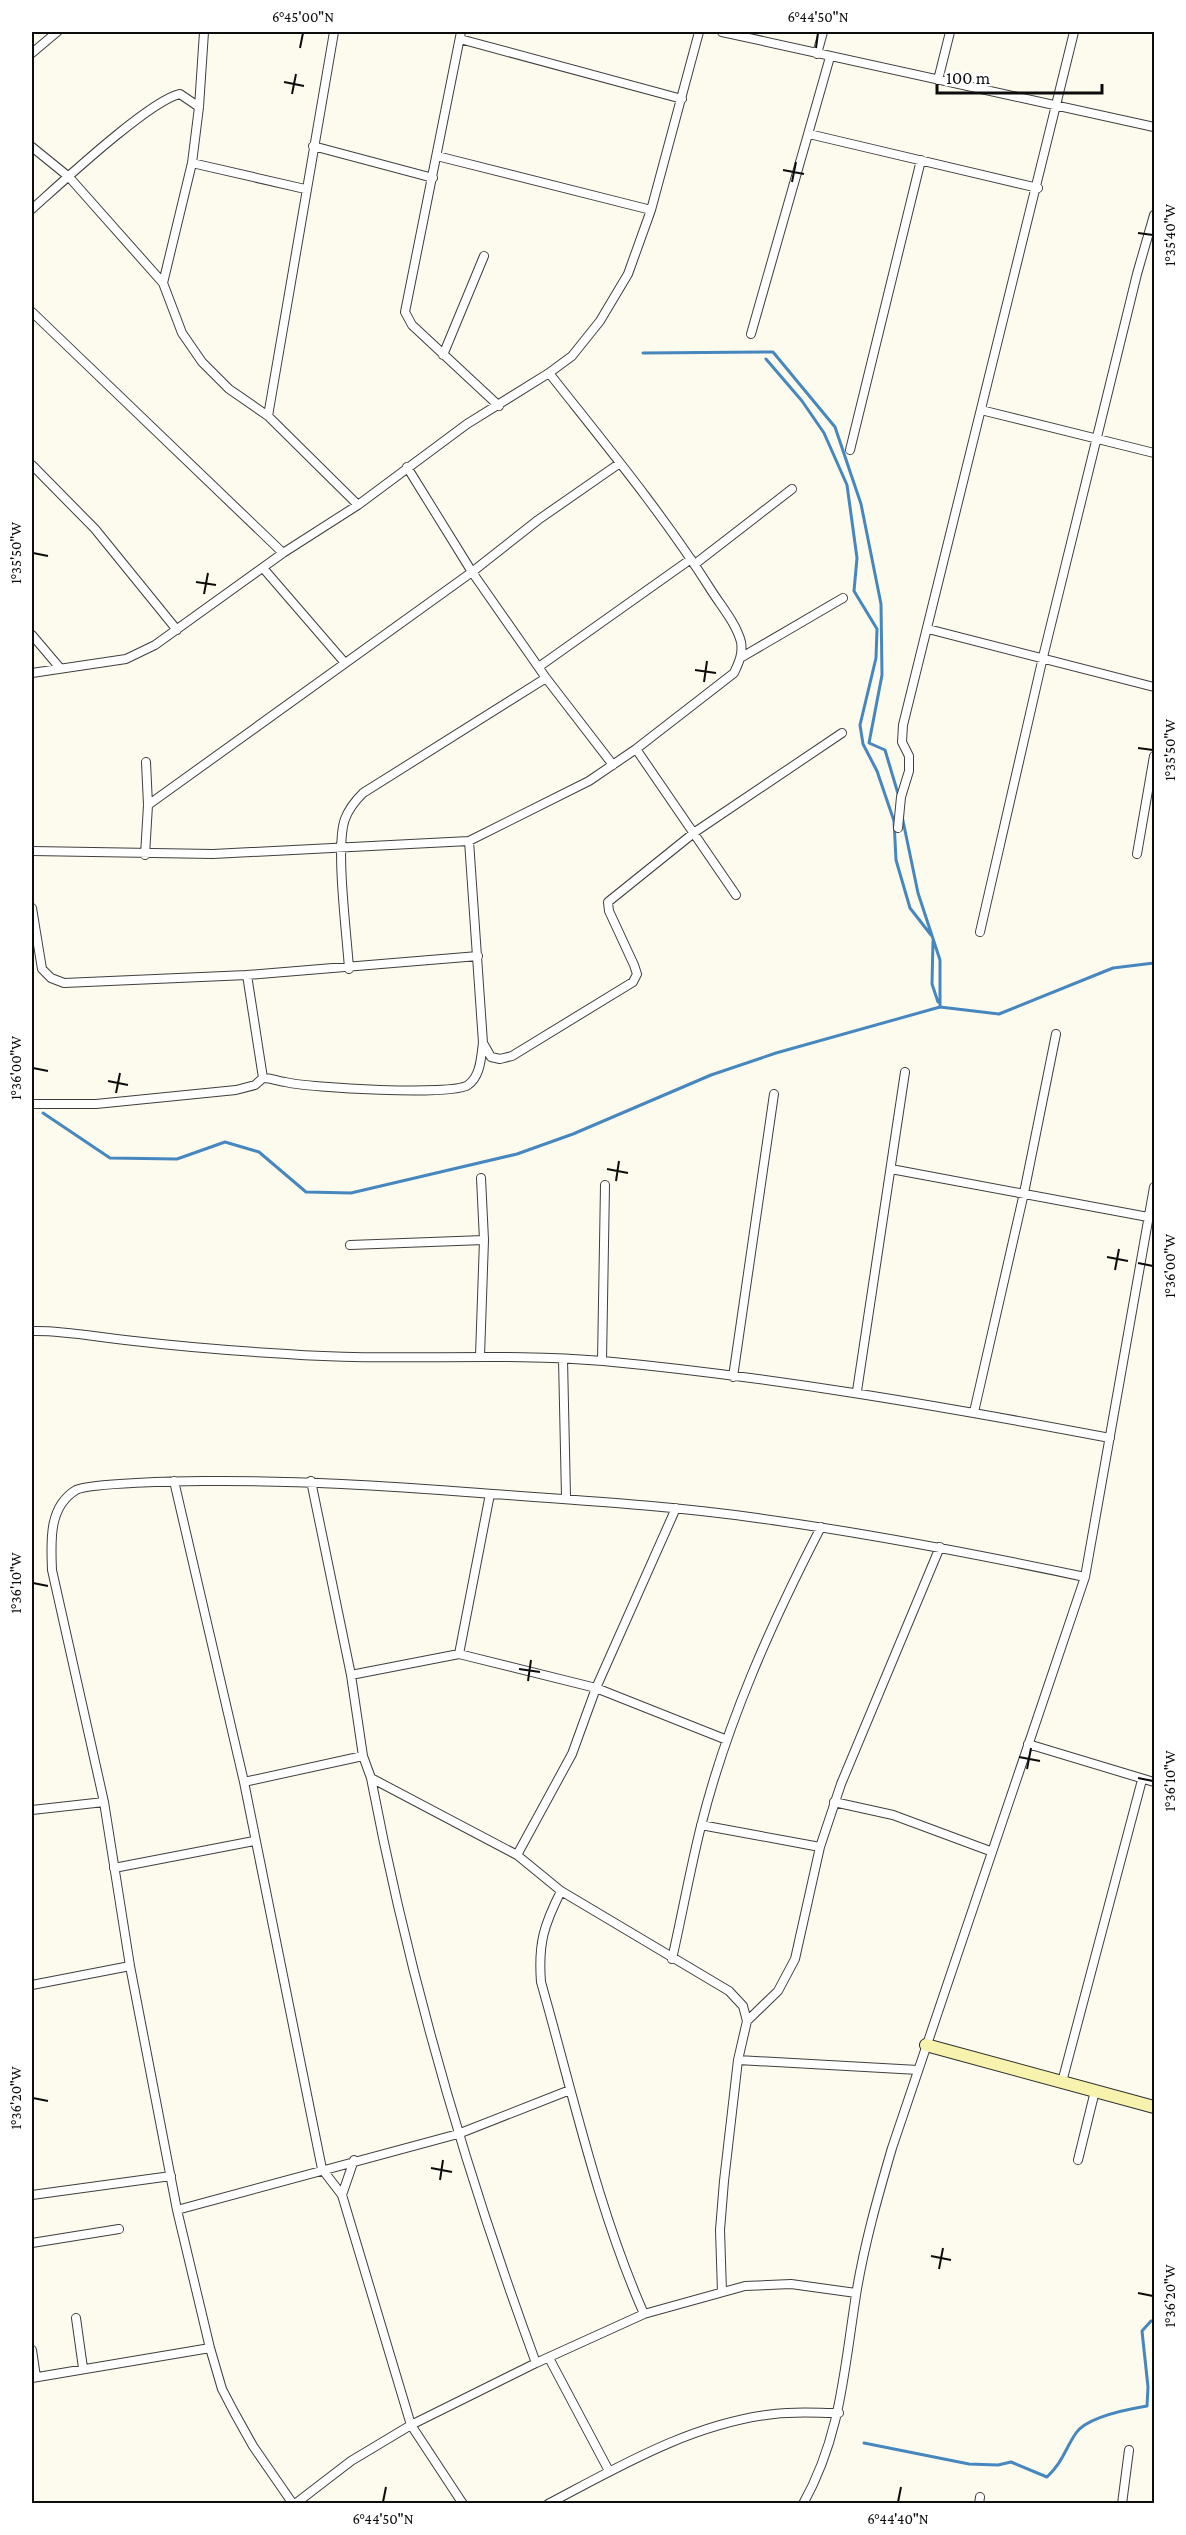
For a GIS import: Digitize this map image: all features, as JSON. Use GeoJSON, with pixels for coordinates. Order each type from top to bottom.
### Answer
{"type":"FeatureCollection","features":[{"type":"Feature","properties":{"kind":"street"},"geometry":{"type":"LineString","coordinates":[[32,53],[57,32]]}},
{"type":"Feature","properties":{"kind":"street"},"geometry":{"type":"LineString","coordinates":[[163,283],[192,163],[204,32]]}},
{"type":"Feature","properties":{"kind":"street"},"geometry":{"type":"LineString","coordinates":[[268,417],[305,189],[334,32]]}},
{"type":"Feature","properties":{"kind":"street"},"geometry":{"type":"LineString","coordinates":[[32,673],[126,659],[155,645],[283,553],[358,505],[407,467],[572,356],[600,321],[628,274],[651,210],[699,32]]}},
{"type":"Feature","properties":{"kind":"street"},"geometry":{"type":"LineString","coordinates":[[722,32],[1155,127]]}},
{"type":"Feature","properties":{"kind":"street"},"geometry":{"type":"LineString","coordinates":[[817,54],[823,32]]}},
{"type":"Feature","properties":{"kind":"street"},"geometry":{"type":"LineString","coordinates":[[938,80],[950,32]]}},
{"type":"Feature","properties":{"kind":"street"},"geometry":{"type":"LineString","coordinates":[[898,828],[901,797],[909,771],[909,756],[902,733],[1038,189],[1074,32]]}},
{"type":"Feature","properties":{"kind":"street"},"geometry":{"type":"LineString","coordinates":[[499,406],[412,325],[405,312],[461,35],[682,99]]}},
{"type":"Feature","properties":{"kind":"street"},"geometry":{"type":"LineString","coordinates":[[751,334],[830,57]]}},
{"type":"Feature","properties":{"kind":"street"},"geometry":{"type":"LineString","coordinates":[[32,209],[170,96],[180,94],[199,106]]}},
{"type":"Feature","properties":{"kind":"street"},"geometry":{"type":"LineString","coordinates":[[809,134],[1038,189]]}},
{"type":"Feature","properties":{"kind":"street"},"geometry":{"type":"LineString","coordinates":[[32,147],[69,177],[163,283],[182,333],[202,362],[229,389],[268,417],[358,505]]}},
{"type":"Feature","properties":{"kind":"street"},"geometry":{"type":"LineString","coordinates":[[313,147],[433,178]]}},
{"type":"Feature","properties":{"kind":"street"},"geometry":{"type":"LineString","coordinates":[[437,156],[651,210]]}},
{"type":"Feature","properties":{"kind":"street"},"geometry":{"type":"LineString","coordinates":[[850,450],[921,160]]}},
{"type":"Feature","properties":{"kind":"street"},"geometry":{"type":"LineString","coordinates":[[192,163],[305,189]]}},
{"type":"Feature","properties":{"kind":"street"},"geometry":{"type":"LineString","coordinates":[[980,932],[1096,439],[1155,215]]}},
{"type":"Feature","properties":{"kind":"street"},"geometry":{"type":"LineString","coordinates":[[442,355],[484,256]]}},
{"type":"Feature","properties":{"kind":"street"},"geometry":{"type":"LineString","coordinates":[[32,312],[283,553]]}},
{"type":"Feature","properties":{"kind":"street"},"geometry":{"type":"LineString","coordinates":[[32,851],[145,855],[469,842],[589,781],[636,749],[734,673],[742,657],[741,642],[734,626],[693,561],[621,463],[549,373]]}},
{"type":"Feature","properties":{"kind":"street"},"geometry":{"type":"LineString","coordinates":[[981,410],[1155,453]]}},
{"type":"Feature","properties":{"kind":"street"},"geometry":{"type":"LineString","coordinates":[[148,805],[472,572],[538,520],[621,463]]}},
{"type":"Feature","properties":{"kind":"street"},"geometry":{"type":"LineString","coordinates":[[32,465],[95,529],[177,630]]}},
{"type":"Feature","properties":{"kind":"street"},"geometry":{"type":"LineString","coordinates":[[407,467],[472,572],[540,666],[546,678],[613,765]]}},
{"type":"Feature","properties":{"kind":"street"},"geometry":{"type":"LineString","coordinates":[[540,666],[693,561],[792,489]]}},
{"type":"Feature","properties":{"kind":"street"},"geometry":{"type":"LineString","coordinates":[[263,568],[345,663]]}},
{"type":"Feature","properties":{"kind":"street"},"geometry":{"type":"LineString","coordinates":[[742,657],[843,598]]}},
{"type":"Feature","properties":{"kind":"street"},"geometry":{"type":"LineString","coordinates":[[928,628],[1155,687]]}},
{"type":"Feature","properties":{"kind":"street"},"geometry":{"type":"LineString","coordinates":[[32,635],[60,668]]}},
{"type":"Feature","properties":{"kind":"street"},"geometry":{"type":"LineString","coordinates":[[349,969],[342,848],[344,822],[350,806],[363,793],[546,678]]}},
{"type":"Feature","properties":{"kind":"street"},"geometry":{"type":"LineString","coordinates":[[483,1043],[491,1057],[500,1059],[512,1056],[633,982],[637,975],[634,965],[609,910],[608,902],[695,832],[842,733]]}},
{"type":"Feature","properties":{"kind":"street"},"geometry":{"type":"LineString","coordinates":[[636,749],[736,895]]}},
{"type":"Feature","properties":{"kind":"street"},"geometry":{"type":"LineString","coordinates":[[1137,854],[1155,756]]}},
{"type":"Feature","properties":{"kind":"street"},"geometry":{"type":"LineString","coordinates":[[145,855],[148,805],[146,762]]}},
{"type":"Feature","properties":{"kind":"street"},"geometry":{"type":"LineString","coordinates":[[32,1104],[96,1104],[236,1090],[255,1085],[263,1078],[306,1084],[454,1091],[469,1085],[474,1078],[483,1043],[469,842]]}},
{"type":"Feature","properties":{"kind":"street"},"geometry":{"type":"LineString","coordinates":[[32,908],[36,964],[51,978],[64,983],[349,969],[478,956]]}},
{"type":"Feature","properties":{"kind":"street"},"geometry":{"type":"LineString","coordinates":[[246,975],[263,1078]]}},
{"type":"Feature","properties":{"kind":"street"},"geometry":{"type":"LineString","coordinates":[[974,1412],[1024,1193],[1056,1034]]}},
{"type":"Feature","properties":{"kind":"street"},"geometry":{"type":"LineString","coordinates":[[857,1392],[905,1072]]}},
{"type":"Feature","properties":{"kind":"street"},"geometry":{"type":"LineString","coordinates":[[733,1377],[774,1094]]}},
{"type":"Feature","properties":{"kind":"street"},"geometry":{"type":"LineString","coordinates":[[891,1169],[1148,1217]]}},
{"type":"Feature","properties":{"kind":"street"},"geometry":{"type":"LineString","coordinates":[[480,1356],[484,1240],[481,1178]]}},
{"type":"Feature","properties":{"kind":"street"},"geometry":{"type":"LineString","coordinates":[[602,1361],[605,1185]]}},
{"type":"Feature","properties":{"kind":"street"},"geometry":{"type":"LineString","coordinates":[[803,2504],[826,2455],[839,2413],[856,2293],[872,2217],[990,1851],[1085,1577],[1154,1191]]}},
{"type":"Feature","properties":{"kind":"street"},"geometry":{"type":"LineString","coordinates":[[350,1245],[484,1240]]}},
{"type":"Feature","properties":{"kind":"street"},"geometry":{"type":"LineString","coordinates":[[32,1331],[53,1330],[135,1341],[288,1355],[366,1358],[480,1356],[602,1361],[857,1392],[1110,1438]]}},
{"type":"Feature","properties":{"kind":"street"},"geometry":{"type":"LineString","coordinates":[[563,1359],[566,1497]]}},
{"type":"Feature","properties":{"kind":"street"},"geometry":{"type":"LineString","coordinates":[[856,2293],[791,2284],[745,2286],[644,2314],[536,2363],[411,2425],[351,2461],[294,2504],[253,2446],[234,2412],[222,2389],[210,2348],[177,2210],[130,1966],[104,1802],[52,1570],[50,1533],[64,1498],[79,1488],[174,1481],[311,1481],[566,1497],[676,1508],[821,1527],[940,1547],[1085,1577]]}},
{"type":"Feature","properties":{"kind":"street"},"geometry":{"type":"LineString","coordinates":[[174,1481],[244,1782],[254,1842],[322,2169],[342,2195],[411,2425],[463,2504]]}},
{"type":"Feature","properties":{"kind":"street"},"geometry":{"type":"LineString","coordinates":[[311,1481],[351,1675],[363,1756],[371,1778],[404,1929],[458,2134],[500,2266],[536,2363]]}},
{"type":"Feature","properties":{"kind":"street"},"geometry":{"type":"LineString","coordinates":[[459,1654],[490,1494]]}},
{"type":"Feature","properties":{"kind":"street"},"geometry":{"type":"LineString","coordinates":[[517,1855],[572,1754],[596,1688],[676,1508]]}},
{"type":"Feature","properties":{"kind":"street"},"geometry":{"type":"LineString","coordinates":[[672,1959],[701,1825],[727,1740],[784,1598],[821,1527]]}},
{"type":"Feature","properties":{"kind":"street"},"geometry":{"type":"LineString","coordinates":[[747,2022],[778,1991],[795,1959],[820,1847],[834,1802],[856,1742],[940,1547]]}},
{"type":"Feature","properties":{"kind":"street"},"geometry":{"type":"LineString","coordinates":[[351,1675],[459,1654],[596,1688],[727,1740]]}},
{"type":"Feature","properties":{"kind":"street"},"geometry":{"type":"LineString","coordinates":[[1028,1744],[1142,1780],[1155,1782]]}},
{"type":"Feature","properties":{"kind":"street"},"geometry":{"type":"LineString","coordinates":[[244,1782],[363,1756]]}},
{"type":"Feature","properties":{"kind":"street"},"geometry":{"type":"LineString","coordinates":[[371,1778],[517,1855],[561,1891],[729,1991],[743,2006],[747,2022],[738,2060],[720,2230],[722,2292]]}},
{"type":"Feature","properties":{"kind":"street"},"geometry":{"type":"LineString","coordinates":[[1062,2082],[1142,1780]]}},
{"type":"Feature","properties":{"kind":"street"},"geometry":{"type":"LineString","coordinates":[[32,1810],[104,1802]]}},
{"type":"Feature","properties":{"kind":"street"},"geometry":{"type":"LineString","coordinates":[[834,1802],[893,1815],[990,1851]]}},
{"type":"Feature","properties":{"kind":"street"},"geometry":{"type":"LineString","coordinates":[[701,1825],[820,1847]]}},
{"type":"Feature","properties":{"kind":"street"},"geometry":{"type":"LineString","coordinates":[[114,1868],[254,1842]]}},
{"type":"Feature","properties":{"kind":"street"},"geometry":{"type":"LineString","coordinates":[[561,1891],[544,1924],[539,1952],[541,1982],[570,2090],[622,2263],[644,2314]]}},
{"type":"Feature","properties":{"kind":"street"},"geometry":{"type":"LineString","coordinates":[[32,1985],[130,1966]]}},
{"type":"Feature","properties":{"kind":"street"},"geometry":{"type":"LineString","coordinates":[[926,2044],[1155,2107]]}},
{"type":"Feature","properties":{"kind":"street"},"geometry":{"type":"LineString","coordinates":[[738,2060],[918,2070]]}},
{"type":"Feature","properties":{"kind":"street"},"geometry":{"type":"LineString","coordinates":[[177,2210],[354,2160],[458,2134],[570,2090]]}},
{"type":"Feature","properties":{"kind":"street"},"geometry":{"type":"LineString","coordinates":[[1078,2160],[1095,2091]]}},
{"type":"Feature","properties":{"kind":"street"},"geometry":{"type":"LineString","coordinates":[[342,2195],[354,2160]]}},
{"type":"Feature","properties":{"kind":"street"},"geometry":{"type":"LineString","coordinates":[[32,2195],[171,2176]]}},
{"type":"Feature","properties":{"kind":"street"},"geometry":{"type":"LineString","coordinates":[[32,2243],[119,2229]]}},
{"type":"Feature","properties":{"kind":"street"},"geometry":{"type":"LineString","coordinates":[[76,2318],[83,2368]]}},
{"type":"Feature","properties":{"kind":"street"},"geometry":{"type":"LineString","coordinates":[[32,2350],[34,2377],[210,2348]]}},
{"type":"Feature","properties":{"kind":"street"},"geometry":{"type":"LineString","coordinates":[[549,2358],[609,2471]]}},
{"type":"Feature","properties":{"kind":"street"},"geometry":{"type":"LineString","coordinates":[[548,2504],[609,2471],[690,2434],[774,2414],[839,2413]]}},
{"type":"Feature","properties":{"kind":"street"},"geometry":{"type":"LineString","coordinates":[[1122,2504],[1129,2450]]}},
{"type":"Feature","properties":{"kind":"waterway"},"geometry":{"type":"LineString","coordinates":[[643,353],[773,352],[835,427],[861,504],[881,604],[882,675],[869,743],[885,750],[899,797]]}},
{"type":"Feature","properties":{"kind":"waterway"},"geometry":{"type":"LineString","coordinates":[[766,359],[802,401],[824,433],[847,485],[857,558],[854,591],[877,629],[876,658],[860,725],[863,744],[877,771],[894,821],[896,860],[910,908],[931,935]]}},
{"type":"Feature","properties":{"kind":"waterway"},"geometry":{"type":"LineString","coordinates":[[902,816],[918,893],[940,960],[940,1007]]}},
{"type":"Feature","properties":{"kind":"waterway"},"geometry":{"type":"LineString","coordinates":[[933,941],[932,984],[938,1002]]}},
{"type":"Feature","properties":{"kind":"waterway"},"geometry":{"type":"LineString","coordinates":[[43,1113],[110,1158],[177,1159],[225,1142],[259,1152],[306,1192],[351,1193],[517,1154],[573,1134],[711,1075],[776,1053],[940,1007],[999,1014],[1113,968],[1154,963]]}},
{"type":"Feature","properties":{"kind":"waterway"},"geometry":{"type":"LineString","coordinates":[[864,2443],[969,2464],[998,2465],[1011,2462],[1047,2477],[1057,2466],[1081,2427],[1099,2418],[1147,2406],[1148,2387],[1142,2331],[1151,2321],[1154,2321]]}}]}
